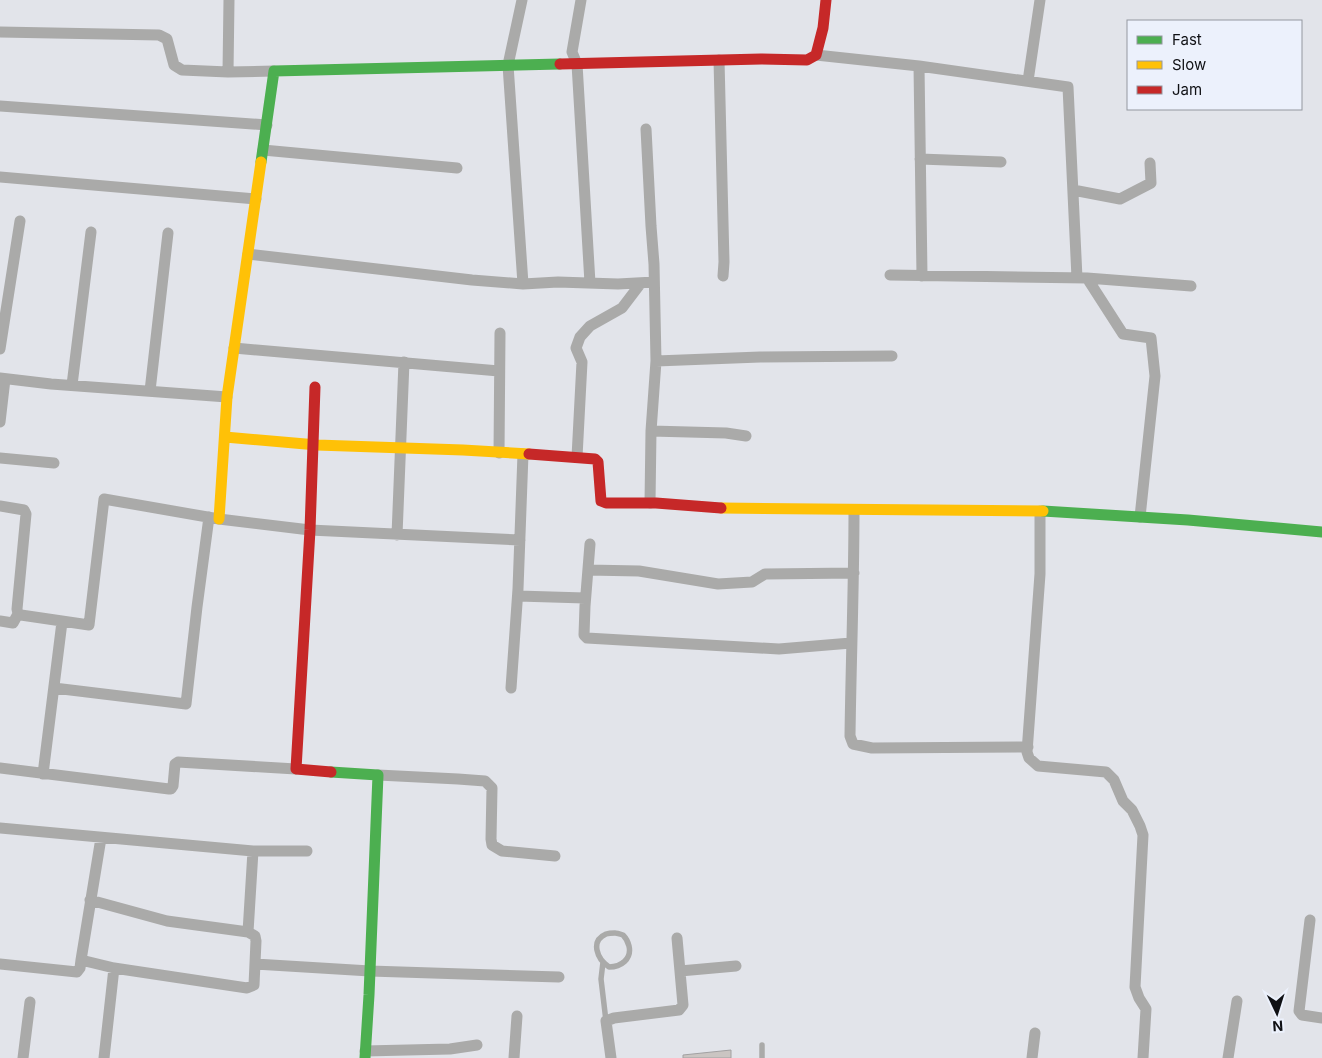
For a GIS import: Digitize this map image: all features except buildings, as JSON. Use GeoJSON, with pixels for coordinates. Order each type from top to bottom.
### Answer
{"type":"FeatureCollection","features":[{"type":"Feature","properties":{"kind":"street"},"geometry":{"type":"LineString","coordinates":[[228,72],[229,0]]}},
{"type":"Feature","properties":{"kind":"street"},"geometry":{"type":"LineString","coordinates":[[522,0],[508,65],[523,284]]}},
{"type":"Feature","properties":{"kind":"street"},"geometry":{"type":"LineString","coordinates":[[581,0],[572,52],[576,64],[590,283]]}},
{"type":"Feature","properties":{"kind":"street"},"geometry":{"type":"LineString","coordinates":[[816,55],[823,28],[826,0]]}},
{"type":"Feature","properties":{"kind":"street"},"geometry":{"type":"LineString","coordinates":[[1028,81],[1040,0]]}},
{"type":"Feature","properties":{"kind":"street"},"geometry":{"type":"LineString","coordinates":[[0,32],[159,35],[167,39],[174,65],[182,70],[228,72],[719,60],[807,60],[816,55],[919,66],[1068,87],[1073,190],[1082,278],[1124,334],[1151,338],[1155,376],[1140,517]]}},
{"type":"Feature","properties":{"kind":"street"},"geometry":{"type":"LineString","coordinates":[[719,60],[724,262],[722,276]]}},
{"type":"Feature","properties":{"kind":"street"},"geometry":{"type":"LineString","coordinates":[[919,66],[922,276]]}},
{"type":"Feature","properties":{"kind":"street"},"geometry":{"type":"LineString","coordinates":[[54,688],[186,704],[196,607],[214,518],[225,437],[227,397],[274,70]]}},
{"type":"Feature","properties":{"kind":"street"},"geometry":{"type":"LineString","coordinates":[[0,106],[266,125]]}},
{"type":"Feature","properties":{"kind":"street"},"geometry":{"type":"LineString","coordinates":[[646,129],[656,360],[651,432],[650,503]]}},
{"type":"Feature","properties":{"kind":"street"},"geometry":{"type":"LineString","coordinates":[[263,150],[457,168]]}},
{"type":"Feature","properties":{"kind":"street"},"geometry":{"type":"LineString","coordinates":[[920,159],[1000,162]]}},
{"type":"Feature","properties":{"kind":"street"},"geometry":{"type":"LineString","coordinates":[[1073,190],[1120,199],[1151,183],[1150,163]]}},
{"type":"Feature","properties":{"kind":"street"},"geometry":{"type":"LineString","coordinates":[[0,176],[256,199]]}},
{"type":"Feature","properties":{"kind":"street"},"geometry":{"type":"LineString","coordinates":[[0,349],[20,221]]}},
{"type":"Feature","properties":{"kind":"street"},"geometry":{"type":"LineString","coordinates":[[72,385],[91,232]]}},
{"type":"Feature","properties":{"kind":"street"},"geometry":{"type":"LineString","coordinates":[[150,391],[168,232]]}},
{"type":"Feature","properties":{"kind":"street"},"geometry":{"type":"LineString","coordinates":[[248,254],[472,280],[523,284],[654,282]]}},
{"type":"Feature","properties":{"kind":"street"},"geometry":{"type":"LineString","coordinates":[[890,275],[1082,278],[1191,286]]}},
{"type":"Feature","properties":{"kind":"street"},"geometry":{"type":"LineString","coordinates":[[577,457],[582,362],[576,348],[580,337],[590,326],[622,308],[641,283]]}},
{"type":"Feature","properties":{"kind":"street"},"geometry":{"type":"LineString","coordinates":[[499,453],[500,333]]}},
{"type":"Feature","properties":{"kind":"street"},"geometry":{"type":"LineString","coordinates":[[234,348],[500,371]]}},
{"type":"Feature","properties":{"kind":"street"},"geometry":{"type":"LineString","coordinates":[[656,360],[892,356]]}},
{"type":"Feature","properties":{"kind":"street"},"geometry":{"type":"LineString","coordinates":[[396,534],[404,362]]}},
{"type":"Feature","properties":{"kind":"street"},"geometry":{"type":"LineString","coordinates":[[0,422],[2,378],[227,397]]}},
{"type":"Feature","properties":{"kind":"street"},"geometry":{"type":"LineString","coordinates":[[296,769],[310,530],[315,387]]}},
{"type":"Feature","properties":{"kind":"street"},"geometry":{"type":"LineString","coordinates":[[651,432],[726,433],[746,436]]}},
{"type":"Feature","properties":{"kind":"street"},"geometry":{"type":"LineString","coordinates":[[225,437],[313,444],[463,450],[595,459],[598,462],[601,501],[606,503],[650,503],[723,508],[1040,511],[1322,532]]}},
{"type":"Feature","properties":{"kind":"street"},"geometry":{"type":"LineString","coordinates":[[511,688],[518,596],[523,454]]}},
{"type":"Feature","properties":{"kind":"street"},"geometry":{"type":"LineString","coordinates":[[0,458],[54,462]]}},
{"type":"Feature","properties":{"kind":"street"},"geometry":{"type":"LineString","coordinates":[[18,614],[62,622],[89,624],[104,499],[214,518],[310,530],[520,540]]}},
{"type":"Feature","properties":{"kind":"street"},"geometry":{"type":"LineString","coordinates":[[0,506],[24,510],[26,514],[18,614],[13,623],[0,621]]}},
{"type":"Feature","properties":{"kind":"street"},"geometry":{"type":"LineString","coordinates":[[854,510],[850,736],[853,744],[872,748],[1028,747]]}},
{"type":"Feature","properties":{"kind":"street"},"geometry":{"type":"LineString","coordinates":[[1040,511],[1040,574],[1027,752],[1029,758],[1038,766],[1106,772],[1114,780],[1123,801],[1132,810],[1140,826],[1142,835],[1135,987],[1146,1009],[1143,1058]]}},
{"type":"Feature","properties":{"kind":"street"},"geometry":{"type":"LineString","coordinates":[[590,544],[585,598],[584,635],[587,638],[779,649],[851,643]]}},
{"type":"Feature","properties":{"kind":"street"},"geometry":{"type":"LineString","coordinates":[[588,570],[639,572],[718,584],[752,582],[765,574],[854,573]]}},
{"type":"Feature","properties":{"kind":"street"},"geometry":{"type":"LineString","coordinates":[[518,596],[585,598]]}},
{"type":"Feature","properties":{"kind":"street"},"geometry":{"type":"LineString","coordinates":[[43,774],[62,622]]}},
{"type":"Feature","properties":{"kind":"street"},"geometry":{"type":"LineString","coordinates":[[0,768],[169,789],[173,786],[175,764],[178,762],[485,781],[492,788],[492,845],[502,850],[555,856]]}},
{"type":"Feature","properties":{"kind":"street"},"geometry":{"type":"LineString","coordinates":[[378,775],[365,1054],[449,1053],[477,1045]]}},
{"type":"Feature","properties":{"kind":"street"},"geometry":{"type":"LineString","coordinates":[[0,828],[253,851],[307,851]]}},
{"type":"Feature","properties":{"kind":"street"},"geometry":{"type":"LineString","coordinates":[[0,964],[78,972],[101,838]]}},
{"type":"Feature","properties":{"kind":"street"},"geometry":{"type":"LineString","coordinates":[[248,932],[253,851]]}},
{"type":"Feature","properties":{"kind":"street"},"geometry":{"type":"LineString","coordinates":[[81,960],[114,968],[247,988],[254,986],[256,941],[255,936],[248,932],[167,921],[90,900]]}},
{"type":"Feature","properties":{"kind":"street"},"geometry":{"type":"LineString","coordinates":[[1310,920],[1298,1011],[1302,1015],[1322,1018]]}},
{"type":"Feature","properties":{"kind":"street"},"geometry":{"type":"LineString","coordinates":[[611,1058],[606,1021],[614,1018],[679,1010],[683,1005],[677,938]]}},
{"type":"Feature","properties":{"kind":"street"},"geometry":{"type":"LineString","coordinates":[[256,964],[560,977]]}},
{"type":"Feature","properties":{"kind":"street"},"geometry":{"type":"LineString","coordinates":[[680,971],[736,966]]}},
{"type":"Feature","properties":{"kind":"street"},"geometry":{"type":"LineString","coordinates":[[104,1058],[114,968]]}},
{"type":"Feature","properties":{"kind":"street"},"geometry":{"type":"LineString","coordinates":[[1228,1058],[1237,1001]]}},
{"type":"Feature","properties":{"kind":"street"},"geometry":{"type":"LineString","coordinates":[[22,1058],[30,1002]]}},
{"type":"Feature","properties":{"kind":"street"},"geometry":{"type":"LineString","coordinates":[[514,1058],[517,1016]]}},
{"type":"Feature","properties":{"kind":"street"},"geometry":{"type":"LineString","coordinates":[[1032,1058],[1035,1034]]}},
{"type":"Feature","properties":{"kind":"lane"},"geometry":{"type":"LineString","coordinates":[[602,962],[609,967],[620,965],[627,959],[630,951],[629,942],[615,932],[606,934],[599,940],[596,948],[602,962],[601,979],[606,1021]]}},
{"type":"Feature","properties":{"kind":"lane"},"geometry":{"type":"LineString","coordinates":[[762,1045],[762,1058]]}},
{"type":"Feature","properties":{"kind":"traffic: fast"},"geometry":{"type":"LineString","coordinates":[[261,162],[274,71],[560,64]]}},
{"type":"Feature","properties":{"kind":"traffic: fast"},"geometry":{"type":"LineString","coordinates":[[1043,511],[1188,520],[1322,532]]}},
{"type":"Feature","properties":{"kind":"traffic: fast"},"geometry":{"type":"LineString","coordinates":[[331,772],[378,775],[365,1058]]}},
{"type":"Feature","properties":{"kind":"traffic: slow"},"geometry":{"type":"LineString","coordinates":[[219,519],[227,397],[261,162]]}},
{"type":"Feature","properties":{"kind":"traffic: slow"},"geometry":{"type":"LineString","coordinates":[[225,437],[317,445],[529,454]]}},
{"type":"Feature","properties":{"kind":"traffic: slow"},"geometry":{"type":"LineString","coordinates":[[721,508],[1043,511]]}},
{"type":"Feature","properties":{"kind":"traffic: jam"},"geometry":{"type":"LineString","coordinates":[[560,64],[761,59],[807,60],[816,55],[823,28],[826,0]]}},
{"type":"Feature","properties":{"kind":"traffic: jam"},"geometry":{"type":"LineString","coordinates":[[315,387],[310,530],[296,769],[331,772]]}},
{"type":"Feature","properties":{"kind":"traffic: jam"},"geometry":{"type":"LineString","coordinates":[[529,454],[595,459],[598,462],[601,501],[606,503],[656,503],[721,508]]}}]}
